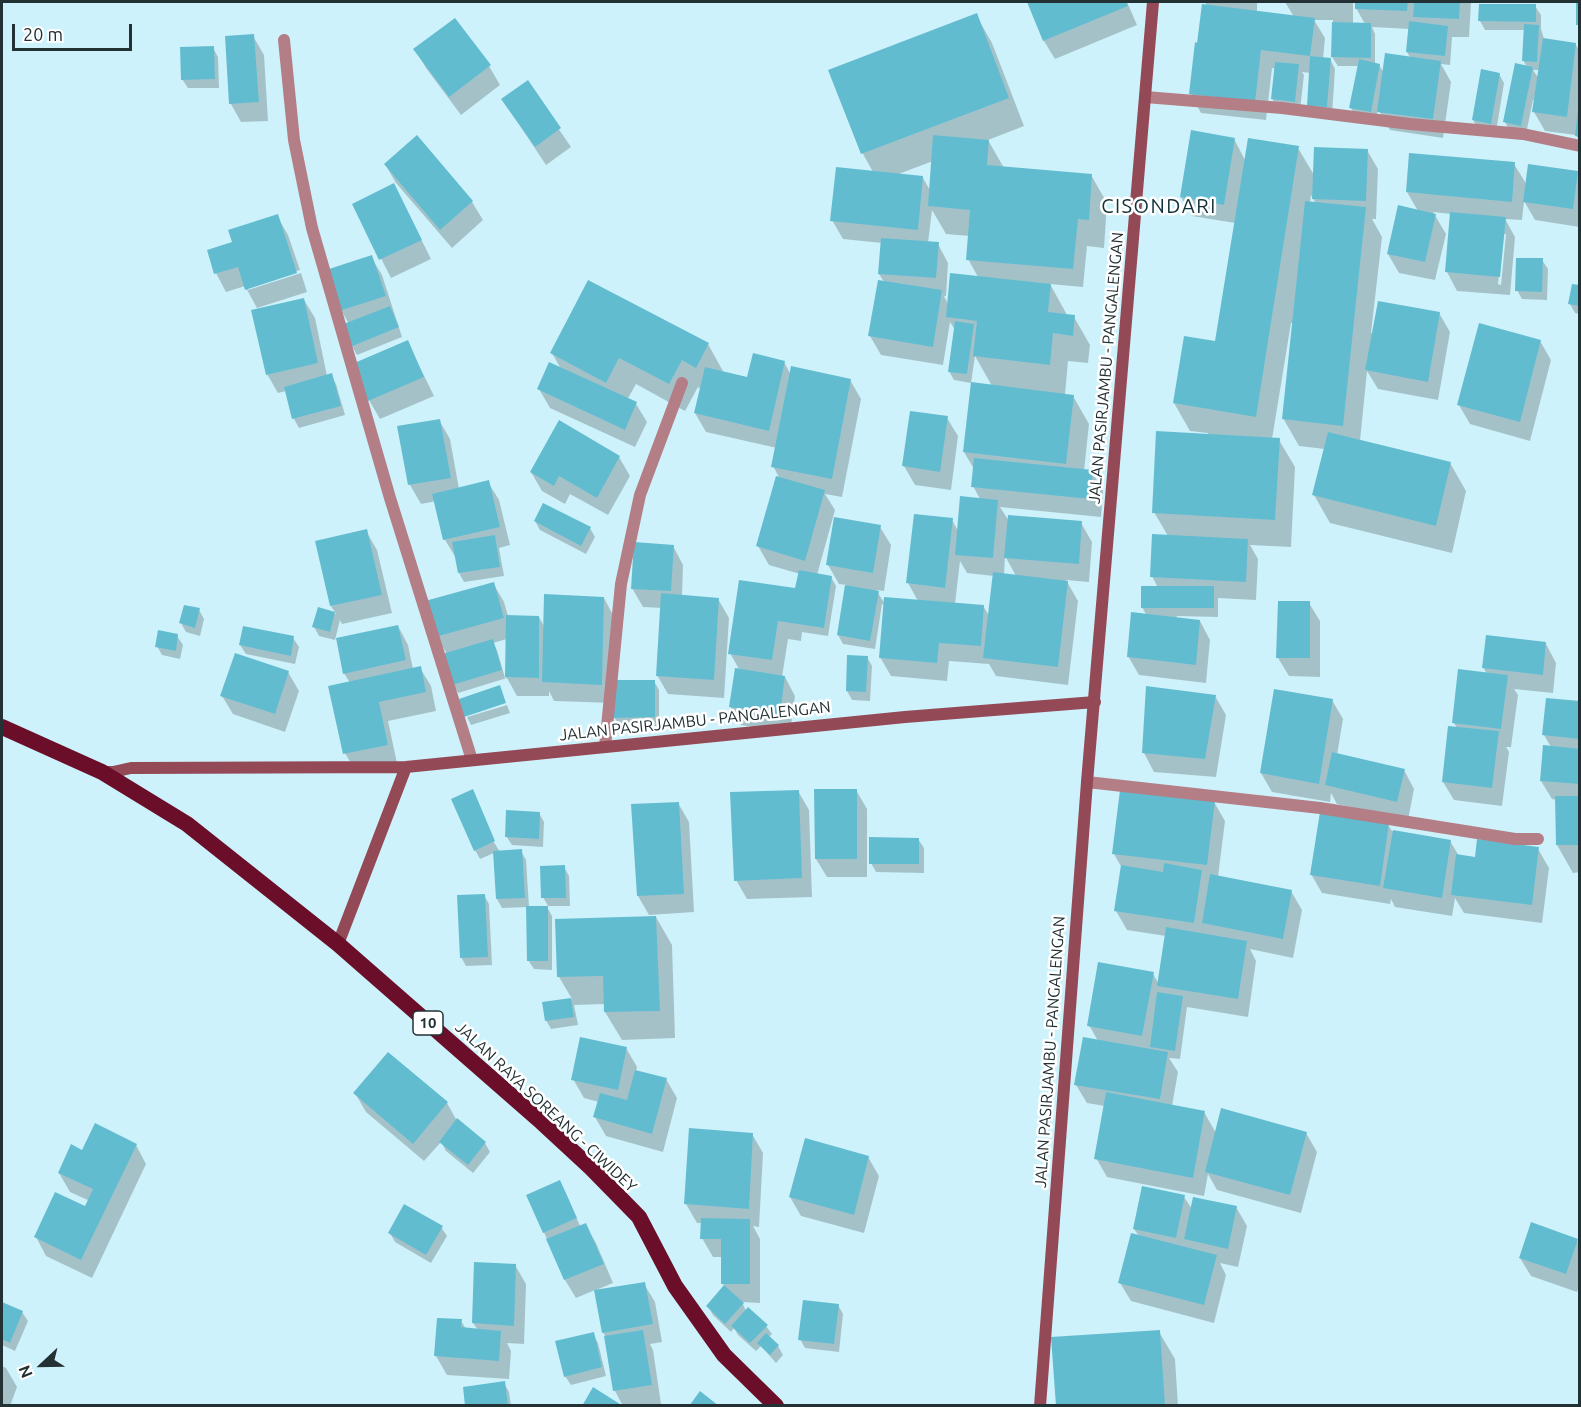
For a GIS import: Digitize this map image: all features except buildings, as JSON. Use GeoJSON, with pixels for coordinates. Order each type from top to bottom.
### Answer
{"type":"FeatureCollection","features":[{"type":"Feature","properties":{"kind":"highway","name":"JALAN RAYA SOREANG - CIWIDEY"},"geometry":{"type":"LineString","coordinates":[[2,727],[102,772],[187,824],[338,944],[546,1126],[639,1217],[675,1286],[723,1355],[776,1406]]}},
{"type":"Feature","properties":{"kind":"main road","name":"JALAN PASIRJAMBU - PANGALENGAN"},"geometry":{"type":"LineString","coordinates":[[1040,1406],[1088,782],[1153,2]]}},
{"type":"Feature","properties":{"kind":"main road","name":"JALAN PASIRJAMBU - PANGALENGAN"},"geometry":{"type":"LineString","coordinates":[[102,772],[131,768],[406,767],[905,717],[1095,702]]}},
{"type":"Feature","properties":{"kind":"main road"},"geometry":{"type":"LineString","coordinates":[[338,944],[406,767]]}},
{"type":"Feature","properties":{"kind":"street"},"geometry":{"type":"LineString","coordinates":[[284,39],[294,140],[312,228],[390,498],[472,760]]}},
{"type":"Feature","properties":{"kind":"street"},"geometry":{"type":"LineString","coordinates":[[1145,97],[1282,108],[1410,124],[1523,134],[1580,146]]}},
{"type":"Feature","properties":{"kind":"street"},"geometry":{"type":"LineString","coordinates":[[605,747],[621,584],[640,495],[682,383]]}},
{"type":"Feature","properties":{"kind":"street"},"geometry":{"type":"LineString","coordinates":[[1088,782],[1320,808],[1504,837],[1538,839]]}},
{"type":"Feature","properties":{"kind":"district","name":"CISONDARI"},"geometry":{"type":"Point","coordinates":[1159,206]}}]}
